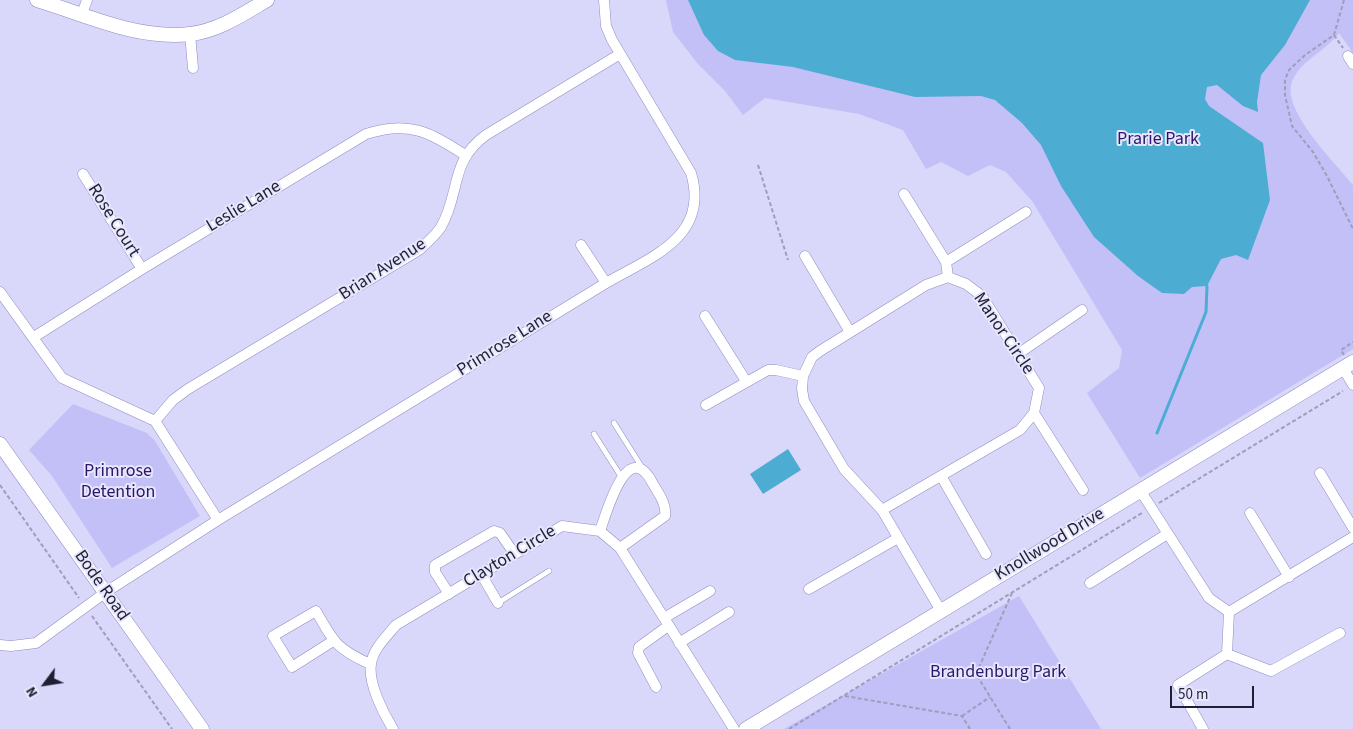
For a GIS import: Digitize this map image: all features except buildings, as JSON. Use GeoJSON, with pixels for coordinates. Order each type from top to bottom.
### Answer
{"type":"FeatureCollection","features":[{"type":"Feature","properties":{"kind":"street"},"geometry":{"type":"LineString","coordinates":[[37,0],[131,31],[190,34],[231,21],[267,0]]}},
{"type":"Feature","properties":{"kind":"street"},"geometry":{"type":"LineString","coordinates":[[82,14],[87,0]]}},
{"type":"Feature","properties":{"kind":"street","name":"Primrose Lane"},"geometry":{"type":"LineString","coordinates":[[0,645],[11,646],[36,643],[106,592],[218,520],[606,282],[664,250],[677,240],[689,222],[695,205],[694,182],[688,165],[620,54],[606,26],[604,0]]}},
{"type":"Feature","properties":{"kind":"street"},"geometry":{"type":"LineString","coordinates":[[190,34],[193,68]]}},
{"type":"Feature","properties":{"kind":"street"},"geometry":{"type":"LineString","coordinates":[[465,154],[486,135],[620,54]]}},
{"type":"Feature","properties":{"kind":"street","name":"Leslie Lane"},"geometry":{"type":"LineString","coordinates":[[34,337],[142,269],[366,134],[389,128],[420,130],[437,137],[465,154]]}},
{"type":"Feature","properties":{"kind":"street","name":"Brian Avenue"},"geometry":{"type":"LineString","coordinates":[[155,421],[173,400],[188,389],[419,250],[434,237],[444,221],[465,154]]}},
{"type":"Feature","properties":{"kind":"street","name":"Rose Court"},"geometry":{"type":"LineString","coordinates":[[83,174],[142,269]]}},
{"type":"Feature","properties":{"kind":"street"},"geometry":{"type":"LineString","coordinates":[[904,194],[946,262],[948,277],[926,285],[812,357],[803,376],[802,390],[810,412],[844,469],[882,510],[942,611]]}},
{"type":"Feature","properties":{"kind":"street"},"geometry":{"type":"LineString","coordinates":[[946,262],[1026,212]]}},
{"type":"Feature","properties":{"kind":"street"},"geometry":{"type":"LineString","coordinates":[[581,245],[606,282]]}},
{"type":"Feature","properties":{"kind":"street"},"geometry":{"type":"LineString","coordinates":[[805,256],[850,332]]}},
{"type":"Feature","properties":{"kind":"street","name":"Manor Circle"},"geometry":{"type":"LineString","coordinates":[[948,277],[966,284],[982,296],[1039,388],[1034,413]]}},
{"type":"Feature","properties":{"kind":"street"},"geometry":{"type":"LineString","coordinates":[[0,292],[62,378],[155,421],[218,520]]}},
{"type":"Feature","properties":{"kind":"street"},"geometry":{"type":"LineString","coordinates":[[1018,354],[1082,310]]}},
{"type":"Feature","properties":{"kind":"street"},"geometry":{"type":"LineString","coordinates":[[705,316],[746,381]]}},
{"type":"Feature","properties":{"kind":"street"},"geometry":{"type":"LineString","coordinates":[[1347,362],[1349,387]]}},
{"type":"Feature","properties":{"kind":"street","name":"Knollwood Drive"},"geometry":{"type":"LineString","coordinates":[[746,729],[1347,362]]}},
{"type":"Feature","properties":{"kind":"street"},"geometry":{"type":"LineString","coordinates":[[706,405],[768,370],[803,376]]}},
{"type":"Feature","properties":{"kind":"street"},"geometry":{"type":"LineString","coordinates":[[882,510],[1020,430],[1034,413],[1083,490]]}},
{"type":"Feature","properties":{"kind":"street","name":"Bode Road"},"geometry":{"type":"LineString","coordinates":[[0,444],[202,729]]}},
{"type":"Feature","properties":{"kind":"street"},"geometry":{"type":"LineString","coordinates":[[620,548],[665,516],[666,509],[650,478],[643,469],[637,468],[627,472],[618,483],[600,531],[620,548],[734,729]]}},
{"type":"Feature","properties":{"kind":"street"},"geometry":{"type":"LineString","coordinates":[[1320,473],[1353,528]]}},
{"type":"Feature","properties":{"kind":"street"},"geometry":{"type":"LineString","coordinates":[[941,476],[986,554]]}},
{"type":"Feature","properties":{"kind":"street"},"geometry":{"type":"LineString","coordinates":[[1140,490],[1209,598],[1229,612]]}},
{"type":"Feature","properties":{"kind":"street"},"geometry":{"type":"LineString","coordinates":[[1250,513],[1289,577]]}},
{"type":"Feature","properties":{"kind":"street","name":"Clayton Circle"},"geometry":{"type":"LineString","coordinates":[[370,664],[379,644],[396,625],[514,553],[562,526],[600,531]]}},
{"type":"Feature","properties":{"kind":"street"},"geometry":{"type":"LineString","coordinates":[[449,594],[435,572],[435,565],[494,531],[500,533],[514,553]]}},
{"type":"Feature","properties":{"kind":"street"},"geometry":{"type":"LineString","coordinates":[[1090,583],[1167,534]]}},
{"type":"Feature","properties":{"kind":"street"},"geometry":{"type":"LineString","coordinates":[[1229,612],[1353,537]]}},
{"type":"Feature","properties":{"kind":"street"},"geometry":{"type":"LineString","coordinates":[[809,589],[898,538]]}},
{"type":"Feature","properties":{"kind":"street"},"geometry":{"type":"LineString","coordinates":[[481,574],[498,603]]}},
{"type":"Feature","properties":{"kind":"street"},"geometry":{"type":"LineString","coordinates":[[656,687],[638,653],[639,648],[666,622],[710,591]]}},
{"type":"Feature","properties":{"kind":"street"},"geometry":{"type":"LineString","coordinates":[[333,641],[292,667],[273,636],[316,611],[333,641],[345,652],[370,664],[377,701],[393,729]]}},
{"type":"Feature","properties":{"kind":"street"},"geometry":{"type":"LineString","coordinates":[[679,643],[729,612]]}},
{"type":"Feature","properties":{"kind":"street"},"geometry":{"type":"LineString","coordinates":[[1227,654],[1229,612]]}},
{"type":"Feature","properties":{"kind":"street"},"geometry":{"type":"LineString","coordinates":[[1227,654],[1271,671],[1340,633]]}},
{"type":"Feature","properties":{"kind":"street"},"geometry":{"type":"LineString","coordinates":[[1203,729],[1178,685],[1227,654]]}},
{"type":"Feature","properties":{"kind":"lane"},"geometry":{"type":"LineString","coordinates":[[614,423],[643,469]]}},
{"type":"Feature","properties":{"kind":"lane"},"geometry":{"type":"LineString","coordinates":[[594,434],[622,478]]}},
{"type":"Feature","properties":{"kind":"lane"},"geometry":{"type":"LineString","coordinates":[[498,603],[549,571]]}},
{"type":"Feature","properties":{"kind":"path"},"geometry":{"type":"LineString","coordinates":[[1344,0],[1334,35],[1300,58],[1289,70],[1285,80],[1285,95],[1292,126],[1327,176],[1353,229]]}},
{"type":"Feature","properties":{"kind":"path"},"geometry":{"type":"LineString","coordinates":[[1334,35],[1351,60]]}},
{"type":"Feature","properties":{"kind":"path"},"geometry":{"type":"LineString","coordinates":[[758,165],[788,260]]}},
{"type":"Feature","properties":{"kind":"path"},"geometry":{"type":"LineString","coordinates":[[1347,362],[1341,350],[1353,342]]}},
{"type":"Feature","properties":{"kind":"path"},"geometry":{"type":"LineString","coordinates":[[790,729],[1349,387]]}},
{"type":"Feature","properties":{"kind":"path"},"geometry":{"type":"LineString","coordinates":[[1010,729],[976,674],[1013,591]]}},
{"type":"Feature","properties":{"kind":"path"},"geometry":{"type":"LineString","coordinates":[[845,696],[962,716],[990,697]]}},
{"type":"Feature","properties":{"kind":"path"},"geometry":{"type":"LineString","coordinates":[[962,716],[970,729]]}},
{"type":"Feature","properties":{"kind":"green space","name":"Prarie Park"},"geometry":{"type":"Polygon","coordinates":[[[666,0],[1353,0],[1353,53],[1339,33],[1297,72],[1293,79],[1291,91],[1294,105],[1311,135],[1353,185],[1353,349],[1140,478],[1087,393],[1119,368],[1122,350],[1032,201],[1006,172],[990,165],[968,176],[941,162],[926,169],[903,130],[859,114],[765,98],[743,115],[725,91],[698,64],[673,32],[666,0]]]}},
{"type":"Feature","properties":{"kind":"green space","name":"Primrose Detention"},"geometry":{"type":"Polygon","coordinates":[[[73,404],[147,433],[155,441],[200,516],[112,568],[52,476],[29,450],[73,404]]]}},
{"type":"Feature","properties":{"kind":"green space","name":"Brandenburg Park"},"geometry":{"type":"Polygon","coordinates":[[[1019,596],[1101,729],[784,729],[1019,596]]]}},
{"type":"Feature","properties":{"kind":"shaded area"},"geometry":{"type":"Polygon","coordinates":[[[688,0],[1310,0],[1285,45],[1261,75],[1257,102],[1258,112],[1243,106],[1217,85],[1207,87],[1205,99],[1209,106],[1263,143],[1270,200],[1248,260],[1236,255],[1221,259],[1207,286],[1192,287],[1184,294],[1162,293],[1138,276],[1094,237],[1061,186],[1041,145],[1022,123],[995,100],[981,96],[915,97],[793,67],[735,60],[718,51],[704,35],[688,0]]]}},
{"type":"Feature","properties":{"kind":"shaded area"},"geometry":{"type":"Polygon","coordinates":[[[788,449],[801,470],[763,494],[750,474],[788,449]]]}},
{"type":"Feature","properties":{"kind":"waterway"},"geometry":{"type":"LineString","coordinates":[[1157,433],[1206,312],[1207,286]]}}]}
